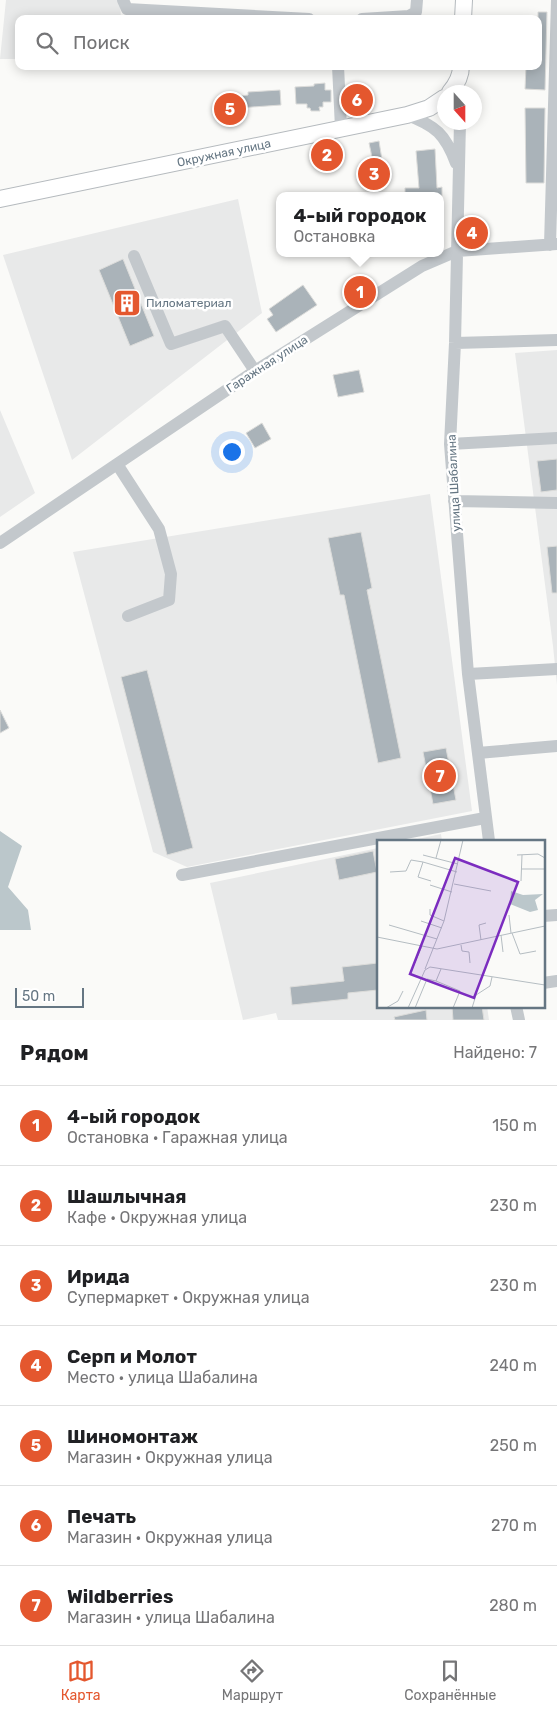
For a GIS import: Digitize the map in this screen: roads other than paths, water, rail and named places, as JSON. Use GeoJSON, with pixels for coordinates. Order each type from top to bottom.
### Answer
{"type":"FeatureCollection","features":[{"type":"Feature","properties":{"kind":"main road"},"geometry":{"type":"LineString","coordinates":[[463,15],[464,0]]}},
{"type":"Feature","properties":{"kind":"main road"},"geometry":{"type":"LineString","coordinates":[[455,85],[461,70]]}},
{"type":"Feature","properties":{"kind":"main road","name":"Окружная улица"},"geometry":{"type":"LineString","coordinates":[[0,199],[408,115],[429,108],[437,103]]}},
{"type":"Feature","properties":{"kind":"street"},"geometry":{"type":"LineString","coordinates":[[122,0],[127,9],[168,15]]}},
{"type":"Feature","properties":{"kind":"street"},"geometry":{"type":"LineString","coordinates":[[411,15],[416,12],[416,0]]}},
{"type":"Feature","properties":{"kind":"street"},"geometry":{"type":"LineString","coordinates":[[554,244],[557,0]]}},
{"type":"Feature","properties":{"kind":"street"},"geometry":{"type":"LineString","coordinates":[[338,70],[341,128]]}},
{"type":"Feature","properties":{"kind":"street"},"geometry":{"type":"LineString","coordinates":[[460,85],[461,70]]}},
{"type":"Feature","properties":{"kind":"street"},"geometry":{"type":"LineString","coordinates":[[408,115],[427,123],[443,136],[459,170]]}},
{"type":"Feature","properties":{"kind":"street","name":"улица Шабалина"},"geometry":{"type":"LineString","coordinates":[[460,130],[455,343],[450,444],[468,674],[489,840]]}},
{"type":"Feature","properties":{"kind":"street","name":"Гаражная улица"},"geometry":{"type":"LineString","coordinates":[[444,257],[457,251],[554,244]]}},
{"type":"Feature","properties":{"kind":"street"},"geometry":{"type":"LineString","coordinates":[[134,256],[171,344],[225,326],[255,371]]}},
{"type":"Feature","properties":{"kind":"street","name":"Гаражная улица"},"geometry":{"type":"LineString","coordinates":[[0,543],[255,371],[422,266],[443,257]]}},
{"type":"Feature","properties":{"kind":"street"},"geometry":{"type":"LineString","coordinates":[[455,343],[557,340]]}},
{"type":"Feature","properties":{"kind":"street"},"geometry":{"type":"LineString","coordinates":[[450,444],[557,438]]}},
{"type":"Feature","properties":{"kind":"street"},"geometry":{"type":"LineString","coordinates":[[117,464],[159,529],[171,574],[169,600],[128,616]]}},
{"type":"Feature","properties":{"kind":"street"},"geometry":{"type":"LineString","coordinates":[[454,501],[557,503]]}},
{"type":"Feature","properties":{"kind":"street"},"geometry":{"type":"LineString","coordinates":[[468,674],[557,669]]}},
{"type":"Feature","properties":{"kind":"street"},"geometry":{"type":"LineString","coordinates":[[478,753],[557,746]]}},
{"type":"Feature","properties":{"kind":"street"},"geometry":{"type":"LineString","coordinates":[[182,875],[486,818]]}},
{"type":"Feature","properties":{"kind":"street"},"geometry":{"type":"LineString","coordinates":[[544,916],[557,915]]}},
{"type":"Feature","properties":{"kind":"street"},"geometry":{"type":"LineString","coordinates":[[544,983],[557,981]]}},
{"type":"Feature","properties":{"kind":"place","name":"Печать"},"geometry":{"type":"Point","coordinates":[357,100]}},
{"type":"Feature","properties":{"kind":"place","name":"Шиномонтаж"},"geometry":{"type":"Point","coordinates":[230,109]}},
{"type":"Feature","properties":{"kind":"place","name":"Шашлычная"},"geometry":{"type":"Point","coordinates":[327,155]}},
{"type":"Feature","properties":{"kind":"place","name":"Ирида"},"geometry":{"type":"Point","coordinates":[374,174]}},
{"type":"Feature","properties":{"kind":"place","name":"Серп и Молот"},"geometry":{"type":"Point","coordinates":[472,233]}},
{"type":"Feature","properties":{"kind":"place","name":"4-ый городок"},"geometry":{"type":"Point","coordinates":[360,292]}},
{"type":"Feature","properties":{"kind":"place","name":"Пиломатериал"},"geometry":{"type":"Point","coordinates":[127,303]}},
{"type":"Feature","properties":{"kind":"place","name":"Wildberries"},"geometry":{"type":"Point","coordinates":[440,776]}}]}
